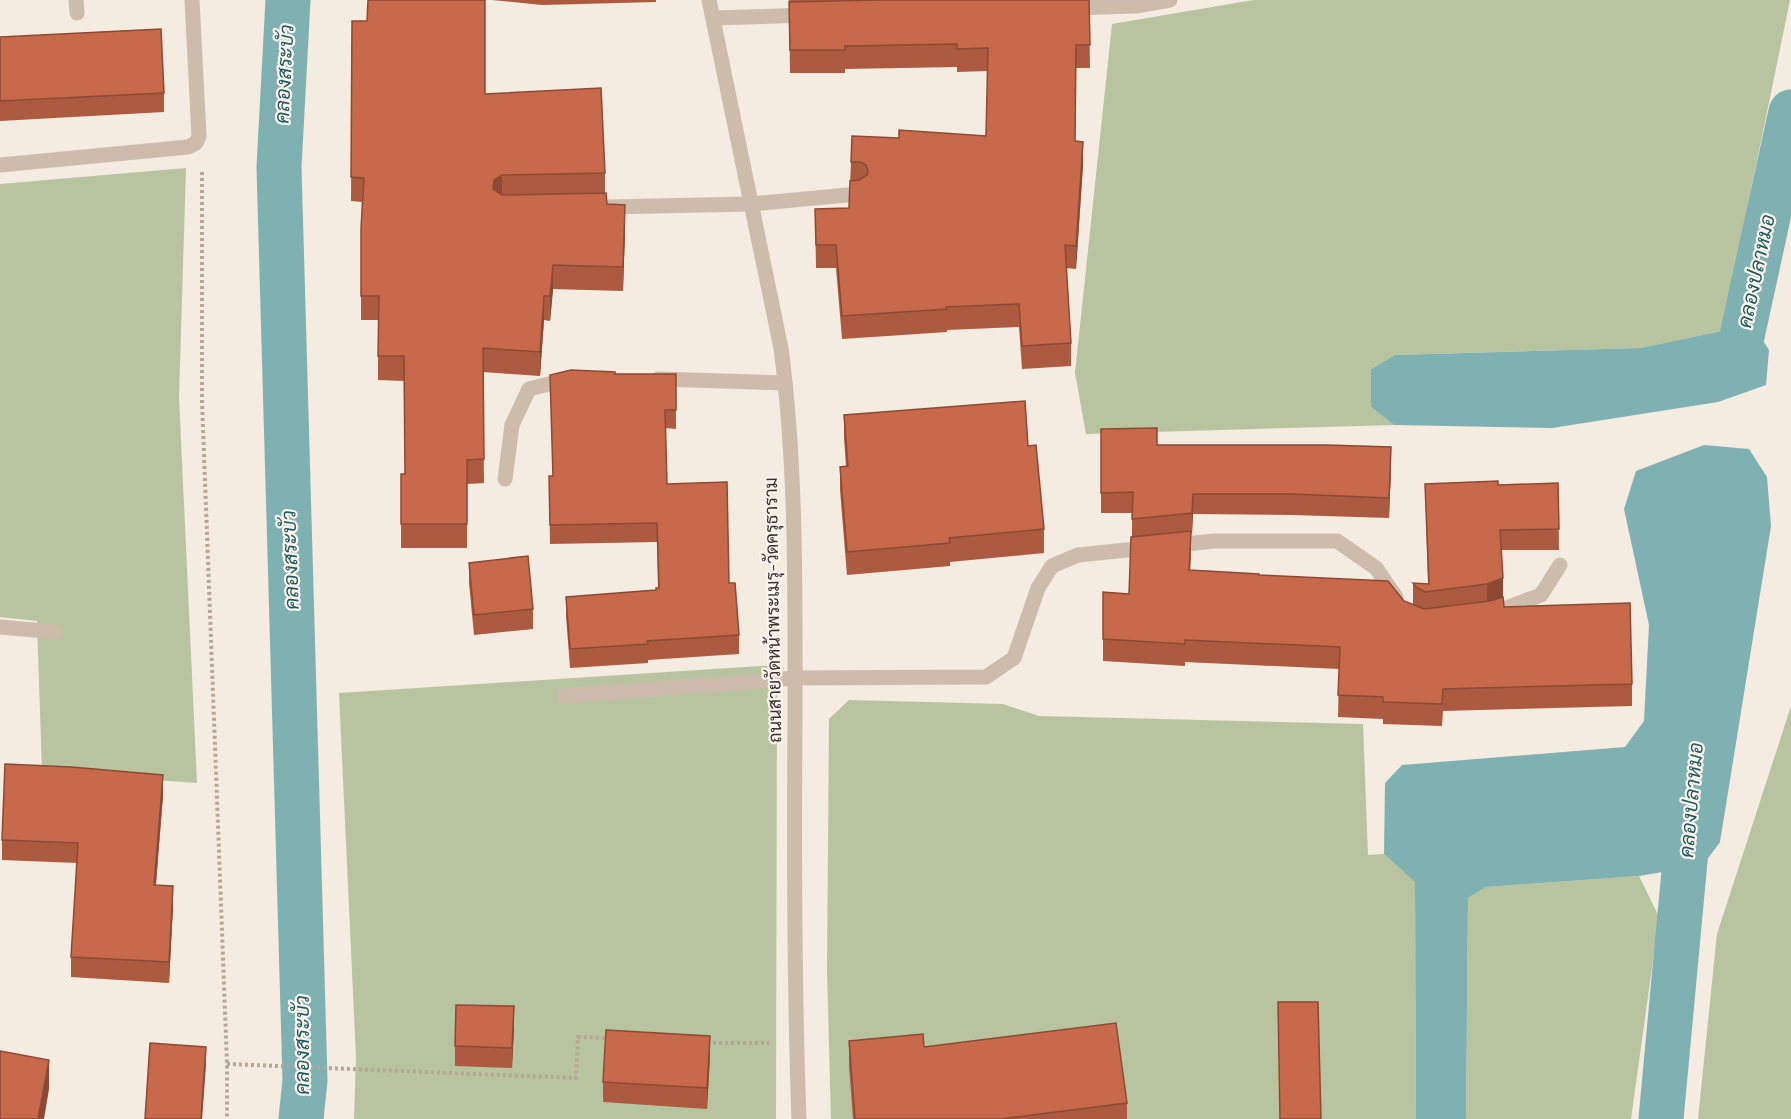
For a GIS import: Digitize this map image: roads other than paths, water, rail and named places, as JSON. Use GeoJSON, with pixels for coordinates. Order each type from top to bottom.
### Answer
{"type":"FeatureCollection","features":[{"type":"Feature","properties":{"kind":"street"},"geometry":{"type":"LineString","coordinates":[[0,165],[188,147],[196,143],[198,136],[192,0]]}},
{"type":"Feature","properties":{"kind":"street","name":"ถนนสายวัดหน้าพระเมรุ-วัดครุธาราม"},"geometry":{"type":"LineString","coordinates":[[709,0],[781,348],[785,383],[795,561],[796,1044],[799,1119]]}},
{"type":"Feature","properties":{"kind":"street"},"geometry":{"type":"LineString","coordinates":[[1054,8],[1136,6],[1170,0]]}},
{"type":"Feature","properties":{"kind":"street"},"geometry":{"type":"LineString","coordinates":[[712,18],[818,15]]}},
{"type":"Feature","properties":{"kind":"street"},"geometry":{"type":"LineString","coordinates":[[585,207],[752,204],[858,194]]}},
{"type":"Feature","properties":{"kind":"street"},"geometry":{"type":"LineString","coordinates":[[505,479],[512,425],[529,389],[579,377]]}},
{"type":"Feature","properties":{"kind":"street"},"geometry":{"type":"LineString","coordinates":[[648,379],[785,383]]}},
{"type":"Feature","properties":{"kind":"street"},"geometry":{"type":"LineString","coordinates":[[564,696],[795,678],[986,677],[1014,658],[1038,588],[1052,566],[1078,555],[1214,541],[1337,541],[1376,568],[1402,606]]}},
{"type":"Feature","properties":{"kind":"street"},"geometry":{"type":"LineString","coordinates":[[1478,615],[1489,614],[1541,595],[1560,565]]}},
{"type":"Feature","properties":{"kind":"street"},"geometry":{"type":"LineString","coordinates":[[0,627],[56,632]]}},
{"type":"Feature","properties":{"kind":"water"},"geometry":{"type":"Polygon","coordinates":[[[1722,331],[1760,336],[1769,350],[1766,385],[1718,402],[1552,428],[1394,425],[1371,407],[1371,369],[1395,355],[1640,348],[1722,331]]]}},
{"type":"Feature","properties":{"kind":"water"},"geometry":{"type":"Polygon","coordinates":[[[1704,445],[1749,449],[1767,477],[1771,526],[1720,842],[1703,865],[1639,876],[1486,887],[1468,898],[1466,1119],[1416,1119],[1415,882],[1384,854],[1385,783],[1402,765],[1625,747],[1644,721],[1649,625],[1624,509],[1636,471],[1704,445]]]}},
{"type":"Feature","properties":{"kind":"waterway","name":"คลองสระบัว"},"geometry":{"type":"LineString","coordinates":[[288,0],[279,167],[305,1080],[301,1119]]}},
{"type":"Feature","properties":{"kind":"waterway","name":"คลองปลาหมอ"},"geometry":{"type":"LineString","coordinates":[[1737,359],[1791,112]]}},
{"type":"Feature","properties":{"kind":"waterway","name":"คลองปลาหมอ"},"geometry":{"type":"LineString","coordinates":[[1661,1119],[1690,807]]}}]}
